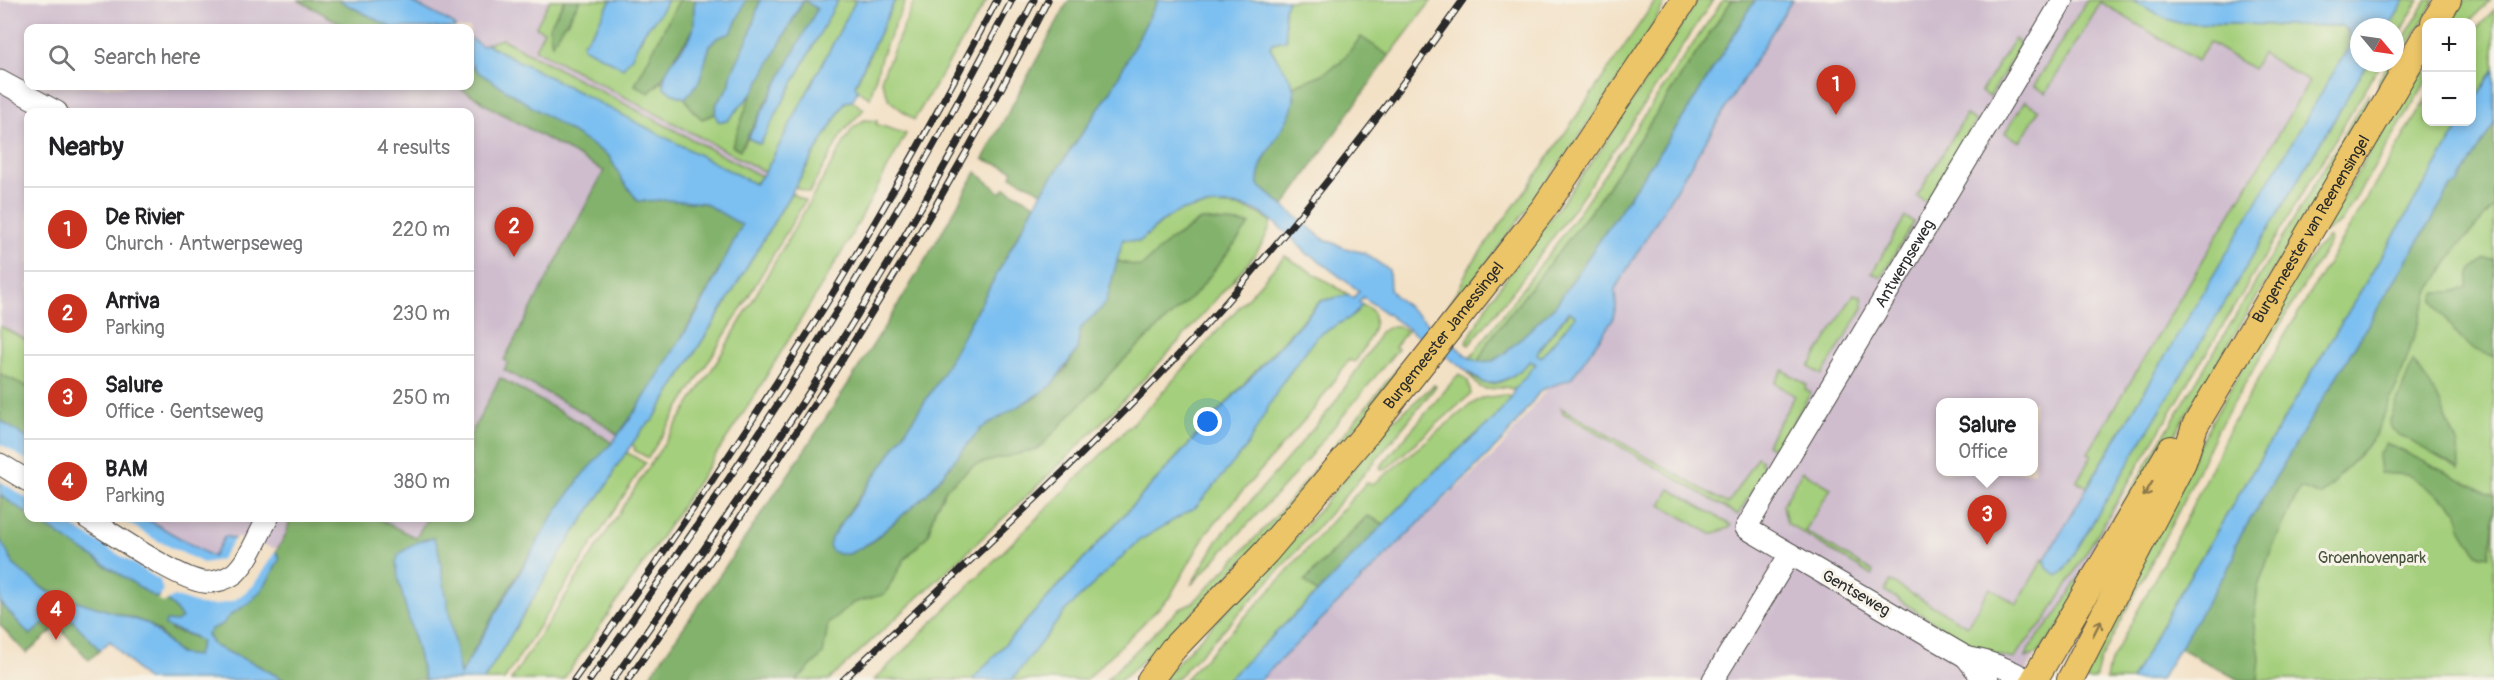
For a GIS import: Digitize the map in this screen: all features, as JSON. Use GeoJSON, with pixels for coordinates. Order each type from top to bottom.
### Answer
{"type":"FeatureCollection","features":[{"type":"Feature","properties":{"kind":"main road","name":"Burgemeester Jamessingel"},"geometry":{"type":"LineString","coordinates":[[1150,680],[1173,649],[1266,552],[1366,434],[1544,208],[1684,0]]}},
{"type":"Feature","properties":{"kind":"main road"},"geometry":{"type":"LineString","coordinates":[[2437,18],[2448,0]]}},
{"type":"Feature","properties":{"kind":"main road","name":"Burgemeester van Reenensingel"},"geometry":{"type":"LineString","coordinates":[[2070,680],[2183,462],[2195,426],[2422,43]]}},
{"type":"Feature","properties":{"kind":"main road","name":"Burgemeester van Reenensingel"},"geometry":{"type":"LineString","coordinates":[[2034,680],[2174,445],[2195,426]]}},
{"type":"Feature","properties":{"kind":"main road","name":"Burgemeester Jamessingel"},"geometry":{"type":"LineString","coordinates":[[1131,680],[1173,649]]}},
{"type":"Feature","properties":{"kind":"street","name":"Antwerpseweg"},"geometry":{"type":"LineString","coordinates":[[1746,528],[2063,0]]}},
{"type":"Feature","properties":{"kind":"street"},"geometry":{"type":"LineString","coordinates":[[0,81],[50,108]]}},
{"type":"Feature","properties":{"kind":"street"},"geometry":{"type":"LineString","coordinates":[[0,464],[24,479]]}},
{"type":"Feature","properties":{"kind":"street"},"geometry":{"type":"LineString","coordinates":[[94,522],[163,564],[204,582],[219,581],[233,574],[244,563],[266,522]]}},
{"type":"Feature","properties":{"kind":"street","name":"Gentseweg"},"geometry":{"type":"LineString","coordinates":[[1746,528],[1966,657],[1987,661],[2012,670],[2028,680]]}},
{"type":"Feature","properties":{"kind":"street"},"geometry":{"type":"LineString","coordinates":[[1713,680],[1790,554]]}},
{"type":"Feature","properties":{"kind":"street","name":"Gentseweg"},"geometry":{"type":"LineString","coordinates":[[1966,657],[1979,674],[1988,680]]}},
{"type":"Feature","properties":{"kind":"shaded area"},"geometry":{"type":"Polygon","coordinates":[[[0,0],[856,0],[637,409],[454,680],[284,680],[146,522],[474,522],[474,108],[24,108],[24,442],[0,427],[0,0]]]}},
{"type":"Feature","properties":{"kind":"shaded area"},"geometry":{"type":"Polygon","coordinates":[[[1786,0],[2399,0],[2372,18],[2350,18],[2350,72],[2354,72],[2022,680],[1248,680],[1499,450],[1549,386],[1571,379],[1612,321],[1616,307],[1615,289],[1786,0]]]}},
{"type":"Feature","properties":{"kind":"green space"},"geometry":{"type":"Polygon","coordinates":[[[298,0],[338,0],[385,24],[342,24],[298,0]]]}},
{"type":"Feature","properties":{"kind":"green space"},"geometry":{"type":"Polygon","coordinates":[[[550,0],[565,0],[549,27],[567,23],[580,0],[611,0],[596,27],[583,43],[641,40],[668,0],[679,0],[635,85],[649,93],[663,80],[664,87],[671,93],[685,98],[693,111],[702,119],[715,114],[719,121],[727,121],[755,90],[749,100],[740,150],[748,138],[760,144],[838,0],[856,0],[765,172],[535,49],[544,31],[536,27],[550,0]]]}},
{"type":"Feature","properties":{"kind":"green space"},"geometry":{"type":"Polygon","coordinates":[[[565,0],[580,0],[552,44],[549,27],[565,0]]]}},
{"type":"Feature","properties":{"kind":"green space"},"geometry":{"type":"Polygon","coordinates":[[[679,0],[696,0],[694,27],[663,76],[649,93],[635,85],[679,0]]]}},
{"type":"Feature","properties":{"kind":"green space"},"geometry":{"type":"Polygon","coordinates":[[[746,0],[760,0],[750,34],[731,75],[730,85],[717,103],[715,114],[702,119],[693,111],[685,98],[699,82],[710,45],[717,38],[731,33],[746,0]]]}},
{"type":"Feature","properties":{"kind":"green space"},"geometry":{"type":"Polygon","coordinates":[[[804,0],[818,9],[740,150],[732,146],[749,100],[804,0]]]}},
{"type":"Feature","properties":{"kind":"green space"},"geometry":{"type":"Polygon","coordinates":[[[895,0],[906,0],[882,54],[870,98],[858,91],[855,86],[895,0]]]}},
{"type":"Feature","properties":{"kind":"green space"},"geometry":{"type":"Polygon","coordinates":[[[915,0],[987,0],[914,120],[889,100],[881,79],[915,0]]]}},
{"type":"Feature","properties":{"kind":"green space"},"geometry":{"type":"Polygon","coordinates":[[[1069,0],[1158,0],[1111,91],[1042,192],[1011,176],[1013,170],[983,159],[1069,0]]]}},
{"type":"Feature","properties":{"kind":"green space"},"geometry":{"type":"Polygon","coordinates":[[[1288,0],[1432,0],[1389,56],[1361,37],[1341,63],[1323,74],[1293,86],[1270,47],[1272,43],[1286,40],[1284,9],[1288,0]]]}},
{"type":"Feature","properties":{"kind":"green space"},"geometry":{"type":"Polygon","coordinates":[[[1656,0],[1666,0],[1635,55],[1600,107],[1488,262],[1359,424],[1246,558],[1206,600],[1121,680],[1106,680],[1178,610],[1193,603],[1279,513],[1443,313],[1460,287],[1468,269],[1528,187],[1656,0]]]}},
{"type":"Feature","properties":{"kind":"green space"},"geometry":{"type":"Polygon","coordinates":[[[1698,0],[1713,0],[1566,220],[1469,345],[1466,343],[1491,299],[1599,152],[1698,0]]]}},
{"type":"Feature","properties":{"kind":"green space"},"geometry":{"type":"Polygon","coordinates":[[[1723,0],[1732,0],[1594,207],[1488,342],[1478,362],[1470,358],[1563,235],[1723,0]]]}},
{"type":"Feature","properties":{"kind":"green space"},"geometry":{"type":"Polygon","coordinates":[[[1732,0],[1755,0],[1686,113],[1556,305],[1504,354],[1493,361],[1478,362],[1488,342],[1594,207],[1732,0]]]}},
{"type":"Feature","properties":{"kind":"green space"},"geometry":{"type":"Polygon","coordinates":[[[2087,0],[2133,0],[2164,18],[2179,23],[2340,26],[2348,32],[2350,39],[2350,45],[2274,176],[2087,487],[2077,481],[2092,455],[2088,453],[2309,82],[2262,53],[2253,69],[2209,42],[2197,61],[2101,2],[2046,93],[2034,86],[2087,0]]]}},
{"type":"Feature","properties":{"kind":"green space"},"geometry":{"type":"Polygon","coordinates":[[[2405,0],[2419,0],[2404,25],[2404,18],[2394,18],[2405,0]]]}},
{"type":"Feature","properties":{"kind":"green space"},"geometry":{"type":"Polygon","coordinates":[[[2427,0],[2435,0],[2424,18],[2422,18],[2404,52],[2404,38],[2427,0]]]}},
{"type":"Feature","properties":{"kind":"green space"},"geometry":{"type":"Polygon","coordinates":[[[2464,0],[2490,0],[2473,18],[2452,18],[2464,0]]]}},
{"type":"Feature","properties":{"kind":"green space"},"geometry":{"type":"Polygon","coordinates":[[[2494,10],[2494,69],[2476,99],[2476,72],[2476,30],[2494,10]]]}},
{"type":"Feature","properties":{"kind":"green space"},"geometry":{"type":"Polygon","coordinates":[[[1361,37],[1389,56],[1284,206],[1258,185],[1257,174],[1295,98],[1293,86],[1323,74],[1340,63],[1361,37]]]}},
{"type":"Feature","properties":{"kind":"green space"},"geometry":{"type":"Polygon","coordinates":[[[502,39],[763,176],[753,184],[486,44],[502,39]]]}},
{"type":"Feature","properties":{"kind":"green space"},"geometry":{"type":"Polygon","coordinates":[[[2014,39],[2018,41],[2019,48],[1990,97],[1981,92],[2014,39]]]}},
{"type":"Feature","properties":{"kind":"green space"},"geometry":{"type":"Polygon","coordinates":[[[2422,66],[2422,89],[2341,222],[2319,236],[2422,66]]]}},
{"type":"Feature","properties":{"kind":"green space"},"geometry":{"type":"Polygon","coordinates":[[[474,67],[609,156],[638,201],[668,200],[704,203],[743,224],[669,358],[618,435],[599,421],[504,370],[508,362],[504,360],[604,171],[463,90],[474,90],[474,67]]]}},
{"type":"Feature","properties":{"kind":"green space"},"geometry":{"type":"Polygon","coordinates":[[[2363,72],[2376,72],[2045,621],[2021,648],[2015,659],[1981,649],[1931,621],[1885,591],[1890,581],[1967,626],[1990,588],[2017,604],[2043,559],[2048,568],[2064,571],[2363,72]]]}},
{"type":"Feature","properties":{"kind":"green space"},"geometry":{"type":"Polygon","coordinates":[[[2383,72],[2392,72],[2377,97],[2379,79],[2383,72]]]}},
{"type":"Feature","properties":{"kind":"green space"},"geometry":{"type":"Polygon","coordinates":[[[2369,93],[2367,108],[2351,135],[2352,139],[2059,627],[2038,653],[2026,658],[2029,648],[2058,612],[2369,93]]]}},
{"type":"Feature","properties":{"kind":"green space"},"geometry":{"type":"Polygon","coordinates":[[[852,101],[864,109],[843,132],[809,193],[795,187],[845,102],[852,101]]]}},
{"type":"Feature","properties":{"kind":"green space"},"geometry":{"type":"Polygon","coordinates":[[[2025,101],[2039,110],[2020,142],[2005,133],[2025,101]]]}},
{"type":"Feature","properties":{"kind":"green space"},"geometry":{"type":"Polygon","coordinates":[[[2422,106],[2422,126],[2460,126],[2184,586],[2131,680],[2106,680],[2109,665],[2186,519],[2232,424],[2422,106]]]}},
{"type":"Feature","properties":{"kind":"green space","name":"Groenhovenpark"},"geometry":{"type":"Polygon","coordinates":[[[2494,108],[2494,680],[2240,680],[2182,644],[2494,108]]]}},
{"type":"Feature","properties":{"kind":"green space"},"geometry":{"type":"Polygon","coordinates":[[[1966,115],[1976,121],[1926,202],[1917,196],[1966,115]]]}},
{"type":"Feature","properties":{"kind":"green space"},"geometry":{"type":"Polygon","coordinates":[[[864,120],[877,121],[876,124],[906,134],[845,247],[750,403],[563,680],[511,680],[718,360],[852,129],[864,120]]]}},
{"type":"Feature","properties":{"kind":"green space"},"geometry":{"type":"Polygon","coordinates":[[[2494,124],[2494,206],[2456,249],[2428,294],[2401,376],[2373,439],[2321,496],[2300,488],[2270,553],[2258,587],[2254,618],[2260,658],[2258,680],[2239,680],[2179,648],[2234,558],[2236,543],[2451,187],[2458,182],[2494,124]]]}},
{"type":"Feature","properties":{"kind":"green space"},"geometry":{"type":"Polygon","coordinates":[[[976,172],[1001,193],[1005,188],[1035,204],[937,383],[887,459],[837,528],[849,554],[872,542],[927,494],[980,429],[995,418],[1036,397],[1064,371],[1077,350],[1080,330],[1106,302],[1117,261],[1141,267],[1169,241],[1201,220],[1250,224],[1198,291],[1117,366],[1038,449],[974,465],[947,488],[935,509],[928,535],[904,560],[885,594],[853,603],[828,624],[823,654],[797,680],[647,680],[776,493],[859,367],[976,172]]]}},
{"type":"Feature","properties":{"kind":"green space"},"geometry":{"type":"Polygon","coordinates":[[[791,193],[805,201],[738,314],[648,458],[634,450],[635,447],[631,444],[644,427],[653,420],[791,193]]]}},
{"type":"Feature","properties":{"kind":"green space"},"geometry":{"type":"Polygon","coordinates":[[[1213,205],[1243,208],[1271,221],[1263,242],[1241,272],[1172,349],[1077,447],[829,680],[797,680],[823,654],[828,624],[853,603],[885,593],[904,560],[928,535],[935,509],[947,488],[974,465],[1038,448],[1117,366],[1198,291],[1249,224],[1200,220],[1169,241],[1141,267],[1117,261],[1123,239],[1139,242],[1171,215],[1183,210],[1213,205]]]}},
{"type":"Feature","properties":{"kind":"green space"},"geometry":{"type":"Polygon","coordinates":[[[1905,217],[1914,222],[1881,277],[1872,273],[1905,217]]]}},
{"type":"Feature","properties":{"kind":"green space"},"geometry":{"type":"Polygon","coordinates":[[[2329,237],[2331,240],[2216,432],[2179,510],[2100,661],[2095,680],[2082,680],[2209,426],[2297,272],[2302,272],[2315,250],[2329,237]]]}},
{"type":"Feature","properties":{"kind":"green space"},"geometry":{"type":"Polygon","coordinates":[[[1285,256],[1349,295],[1320,301],[972,680],[874,680],[1151,405],[1285,256]]]}},
{"type":"Feature","properties":{"kind":"green space"},"geometry":{"type":"Polygon","coordinates":[[[2485,259],[2494,260],[2494,356],[2465,343],[2433,300],[2437,292],[2451,292],[2467,288],[2471,270],[2485,259]]]}},
{"type":"Feature","properties":{"kind":"green space"},"geometry":{"type":"Polygon","coordinates":[[[1854,294],[1862,297],[1863,308],[1822,375],[1809,367],[1854,294]]]}},
{"type":"Feature","properties":{"kind":"green space"},"geometry":{"type":"Polygon","coordinates":[[[1362,305],[1370,309],[1374,315],[1374,323],[1369,340],[1355,362],[1349,360],[1314,409],[1207,532],[1169,598],[1086,680],[1012,680],[1067,609],[1140,540],[1196,507],[1317,336],[1353,316],[1362,305]]]}},
{"type":"Feature","properties":{"kind":"green space"},"geometry":{"type":"Polygon","coordinates":[[[1570,311],[1576,315],[1541,357],[1536,354],[1540,348],[1570,311]]]}},
{"type":"Feature","properties":{"kind":"green space"},"geometry":{"type":"Polygon","coordinates":[[[0,326],[24,339],[24,385],[0,374],[0,326]]]}},
{"type":"Feature","properties":{"kind":"green space"},"geometry":{"type":"Polygon","coordinates":[[[1392,326],[1407,331],[1395,347],[1398,349],[1295,474],[1191,585],[1219,538],[1331,408],[1380,332],[1392,326]]]}},
{"type":"Feature","properties":{"kind":"green space"},"geometry":{"type":"Polygon","coordinates":[[[1530,361],[1536,364],[1514,390],[1505,387],[1484,389],[1467,372],[1483,383],[1496,383],[1515,374],[1530,361]]]}},
{"type":"Feature","properties":{"kind":"green space"},"geometry":{"type":"Polygon","coordinates":[[[2413,361],[2436,394],[2458,445],[2459,469],[2391,428],[2390,420],[2413,361]]]}},
{"type":"Feature","properties":{"kind":"green space"},"geometry":{"type":"Polygon","coordinates":[[[1783,370],[1807,385],[1805,389],[1811,393],[1777,448],[1773,445],[1771,448],[1766,445],[1795,396],[1775,383],[1783,370]]]}},
{"type":"Feature","properties":{"kind":"green space"},"geometry":{"type":"Polygon","coordinates":[[[0,374],[24,385],[24,436],[0,420],[0,374]]]}},
{"type":"Feature","properties":{"kind":"green space"},"geometry":{"type":"Polygon","coordinates":[[[1459,374],[1468,381],[1471,394],[1386,469],[1381,470],[1380,467],[1459,374]]]}},
{"type":"Feature","properties":{"kind":"green space"},"geometry":{"type":"Polygon","coordinates":[[[500,378],[612,443],[589,469],[548,526],[459,676],[438,548],[433,538],[405,550],[399,582],[425,680],[284,680],[214,646],[207,635],[211,629],[223,624],[227,617],[251,601],[280,558],[276,552],[287,532],[289,522],[385,522],[416,538],[425,522],[474,522],[474,428],[500,378]]]}},
{"type":"Feature","properties":{"kind":"green space"},"geometry":{"type":"Polygon","coordinates":[[[1434,385],[1436,386],[1374,462],[1277,573],[1175,680],[1161,680],[1304,528],[1391,423],[1434,385]]]}},
{"type":"Feature","properties":{"kind":"green space"},"geometry":{"type":"Polygon","coordinates":[[[1504,395],[1512,397],[1494,419],[1438,468],[1384,524],[1367,516],[1305,580],[1317,593],[1227,680],[1184,680],[1264,597],[1366,483],[1372,484],[1380,479],[1470,405],[1482,398],[1504,395]]]}},
{"type":"Feature","properties":{"kind":"green space"},"geometry":{"type":"Polygon","coordinates":[[[1561,408],[1728,504],[1757,457],[1766,467],[1738,515],[1563,413],[1561,408]]]}},
{"type":"Feature","properties":{"kind":"green space"},"geometry":{"type":"Polygon","coordinates":[[[2386,443],[2494,496],[2494,524],[2489,556],[2477,554],[2461,528],[2458,512],[2449,503],[2408,475],[2380,473],[2378,456],[2386,443]]]}},
{"type":"Feature","properties":{"kind":"green space"},"geometry":{"type":"Polygon","coordinates":[[[626,452],[645,463],[504,680],[484,680],[563,549],[613,476],[614,470],[626,452]]]}},
{"type":"Feature","properties":{"kind":"green space"},"geometry":{"type":"Polygon","coordinates":[[[1802,471],[1831,488],[1805,531],[1873,572],[1872,576],[1787,523],[1783,505],[1802,471]]]}},
{"type":"Feature","properties":{"kind":"green space"},"geometry":{"type":"Polygon","coordinates":[[[1670,489],[1731,525],[1729,528],[1711,534],[1661,505],[1670,489]]]}},
{"type":"Feature","properties":{"kind":"green space"},"geometry":{"type":"Polygon","coordinates":[[[0,495],[24,511],[24,522],[40,522],[72,541],[107,567],[160,596],[173,606],[182,618],[171,630],[191,636],[201,642],[197,657],[188,657],[175,650],[159,632],[146,623],[63,597],[43,588],[25,576],[11,561],[1,541],[0,495]]]}},
{"type":"Feature","properties":{"kind":"green space"},"geometry":{"type":"Polygon","coordinates":[[[1368,516],[1384,524],[1317,593],[1305,581],[1368,516]]]}},
{"type":"Feature","properties":{"kind":"green space"},"geometry":{"type":"Polygon","coordinates":[[[0,602],[30,635],[59,610],[63,610],[100,650],[89,660],[58,626],[26,653],[0,625],[0,602]]]}},
{"type":"Feature","properties":{"kind":"water"},"geometry":{"type":"Polygon","coordinates":[[[338,0],[408,0],[454,24],[385,24],[338,0]]]}},
{"type":"Feature","properties":{"kind":"water"},"geometry":{"type":"Polygon","coordinates":[[[611,0],[668,0],[644,32],[631,58],[623,68],[583,47],[583,43],[596,27],[611,0]]]}},
{"type":"Feature","properties":{"kind":"water"},"geometry":{"type":"Polygon","coordinates":[[[696,0],[746,0],[731,33],[717,38],[710,45],[699,82],[685,98],[671,93],[664,87],[664,79],[670,65],[692,33],[696,0]]]}},
{"type":"Feature","properties":{"kind":"water"},"geometry":{"type":"Polygon","coordinates":[[[760,0],[803,0],[755,90],[727,121],[718,121],[715,114],[717,103],[730,85],[731,75],[750,34],[760,0]]]}},
{"type":"Feature","properties":{"kind":"water"},"geometry":{"type":"Polygon","coordinates":[[[804,0],[838,0],[760,144],[748,138],[817,9],[804,0]]]}},
{"type":"Feature","properties":{"kind":"water"},"geometry":{"type":"Polygon","coordinates":[[[856,0],[895,0],[855,85],[858,91],[852,101],[845,102],[724,306],[653,420],[644,427],[614,470],[613,476],[563,549],[484,680],[425,680],[399,582],[396,563],[399,554],[419,541],[434,538],[438,548],[460,675],[551,519],[583,474],[612,443],[637,409],[699,310],[742,225],[704,203],[668,200],[638,201],[609,156],[478,72],[474,67],[474,41],[482,46],[486,44],[755,184],[765,172],[856,0]]]}},
{"type":"Feature","properties":{"kind":"water"},"geometry":{"type":"Polygon","coordinates":[[[1158,0],[1288,0],[1284,9],[1286,40],[1272,43],[1270,47],[1291,82],[1294,99],[1291,111],[1264,160],[1259,172],[1258,185],[1322,238],[1364,253],[1389,270],[1390,289],[1396,297],[1470,358],[1478,362],[1493,361],[1504,354],[1556,305],[1686,113],[1755,0],[1792,0],[1615,289],[1616,307],[1612,321],[1571,379],[1541,390],[1505,438],[1260,680],[1227,680],[1317,593],[1438,468],[1494,419],[1536,364],[1530,361],[1509,378],[1484,383],[1363,297],[1359,302],[1362,305],[1353,316],[1317,336],[1282,383],[1245,449],[1196,507],[1140,540],[1067,609],[1012,680],[972,680],[1321,301],[1349,295],[1353,298],[1359,291],[1308,255],[1268,218],[1246,207],[1225,205],[1190,208],[1172,215],[1139,242],[1123,239],[1106,302],[1080,330],[1077,350],[1050,387],[980,429],[927,494],[871,542],[849,554],[832,551],[829,546],[831,538],[937,383],[1042,192],[1111,91],[1158,0]],[[1569,311],[1537,354],[1541,357],[1576,316],[1569,311]]]}},
{"type":"Feature","properties":{"kind":"water"},"geometry":{"type":"Polygon","coordinates":[[[2133,0],[2405,0],[2394,18],[2350,18],[2350,39],[2348,32],[2340,26],[2179,23],[2164,18],[2133,0]]]}},
{"type":"Feature","properties":{"kind":"water"},"geometry":{"type":"Polygon","coordinates":[[[2350,45],[2350,72],[2363,72],[2064,571],[2058,576],[2047,568],[2045,559],[2350,45]]]}},
{"type":"Feature","properties":{"kind":"water"},"geometry":{"type":"Polygon","coordinates":[[[2494,69],[2494,124],[2458,183],[2451,187],[2236,543],[2234,558],[2160,680],[2131,680],[2184,586],[2460,126],[2476,126],[2476,99],[2494,69]]]}},
{"type":"Feature","properties":{"kind":"water"},"geometry":{"type":"Polygon","coordinates":[[[0,420],[24,436],[24,511],[0,495],[0,420]]]}},
{"type":"Feature","properties":{"kind":"water"},"geometry":{"type":"Polygon","coordinates":[[[39,522],[152,522],[213,557],[225,536],[276,552],[280,558],[262,590],[229,616],[223,624],[211,629],[207,635],[214,646],[284,680],[146,680],[110,641],[100,650],[63,610],[59,610],[30,635],[0,602],[0,539],[14,565],[46,591],[149,624],[179,654],[197,656],[201,642],[193,636],[165,626],[166,621],[177,622],[182,618],[173,606],[160,596],[156,598],[39,522]]]}},
{"type":"Feature","properties":{"kind":"pier"},"geometry":{"type":"Polygon","coordinates":[[[0,444],[24,459],[24,496],[0,481],[0,444]]]}},
{"type":"Feature","properties":{"kind":"pier"},"geometry":{"type":"Polygon","coordinates":[[[66,522],[127,522],[156,540],[203,563],[220,560],[236,537],[277,549],[253,586],[235,600],[216,605],[200,605],[174,596],[163,603],[157,601],[163,591],[160,580],[66,522]]]}},
{"type":"Feature","properties":{"kind":"railway"},"geometry":{"type":"LineString","coordinates":[[574,680],[642,584],[805,338],[899,181],[997,0]]}},
{"type":"Feature","properties":{"kind":"railway"},"geometry":{"type":"LineString","coordinates":[[590,680],[717,496],[838,309],[928,156],[1012,0]]}},
{"type":"Feature","properties":{"kind":"railway"},"geometry":{"type":"LineString","coordinates":[[613,680],[770,452],[849,329],[931,190],[1034,0]]}},
{"type":"Feature","properties":{"kind":"railway"},"geometry":{"type":"LineString","coordinates":[[628,680],[741,515],[850,348],[953,176],[1048,0]]}},
{"type":"Feature","properties":{"kind":"railway"},"geometry":{"type":"LineString","coordinates":[[843,680],[1052,483],[1173,361],[1250,275],[1324,185],[1395,94],[1463,0]]}},
{"type":"Feature","properties":{"kind":"place","name":"De Rivier"},"geometry":{"type":"Point","coordinates":[1836,115]}},
{"type":"Feature","properties":{"kind":"place","name":"Arriva"},"geometry":{"type":"Point","coordinates":[514,257]}},
{"type":"Feature","properties":{"kind":"place","name":"Salure"},"geometry":{"type":"Point","coordinates":[1987,545]}},
{"type":"Feature","properties":{"kind":"place","name":"BAM"},"geometry":{"type":"Point","coordinates":[56,640]}}]}
